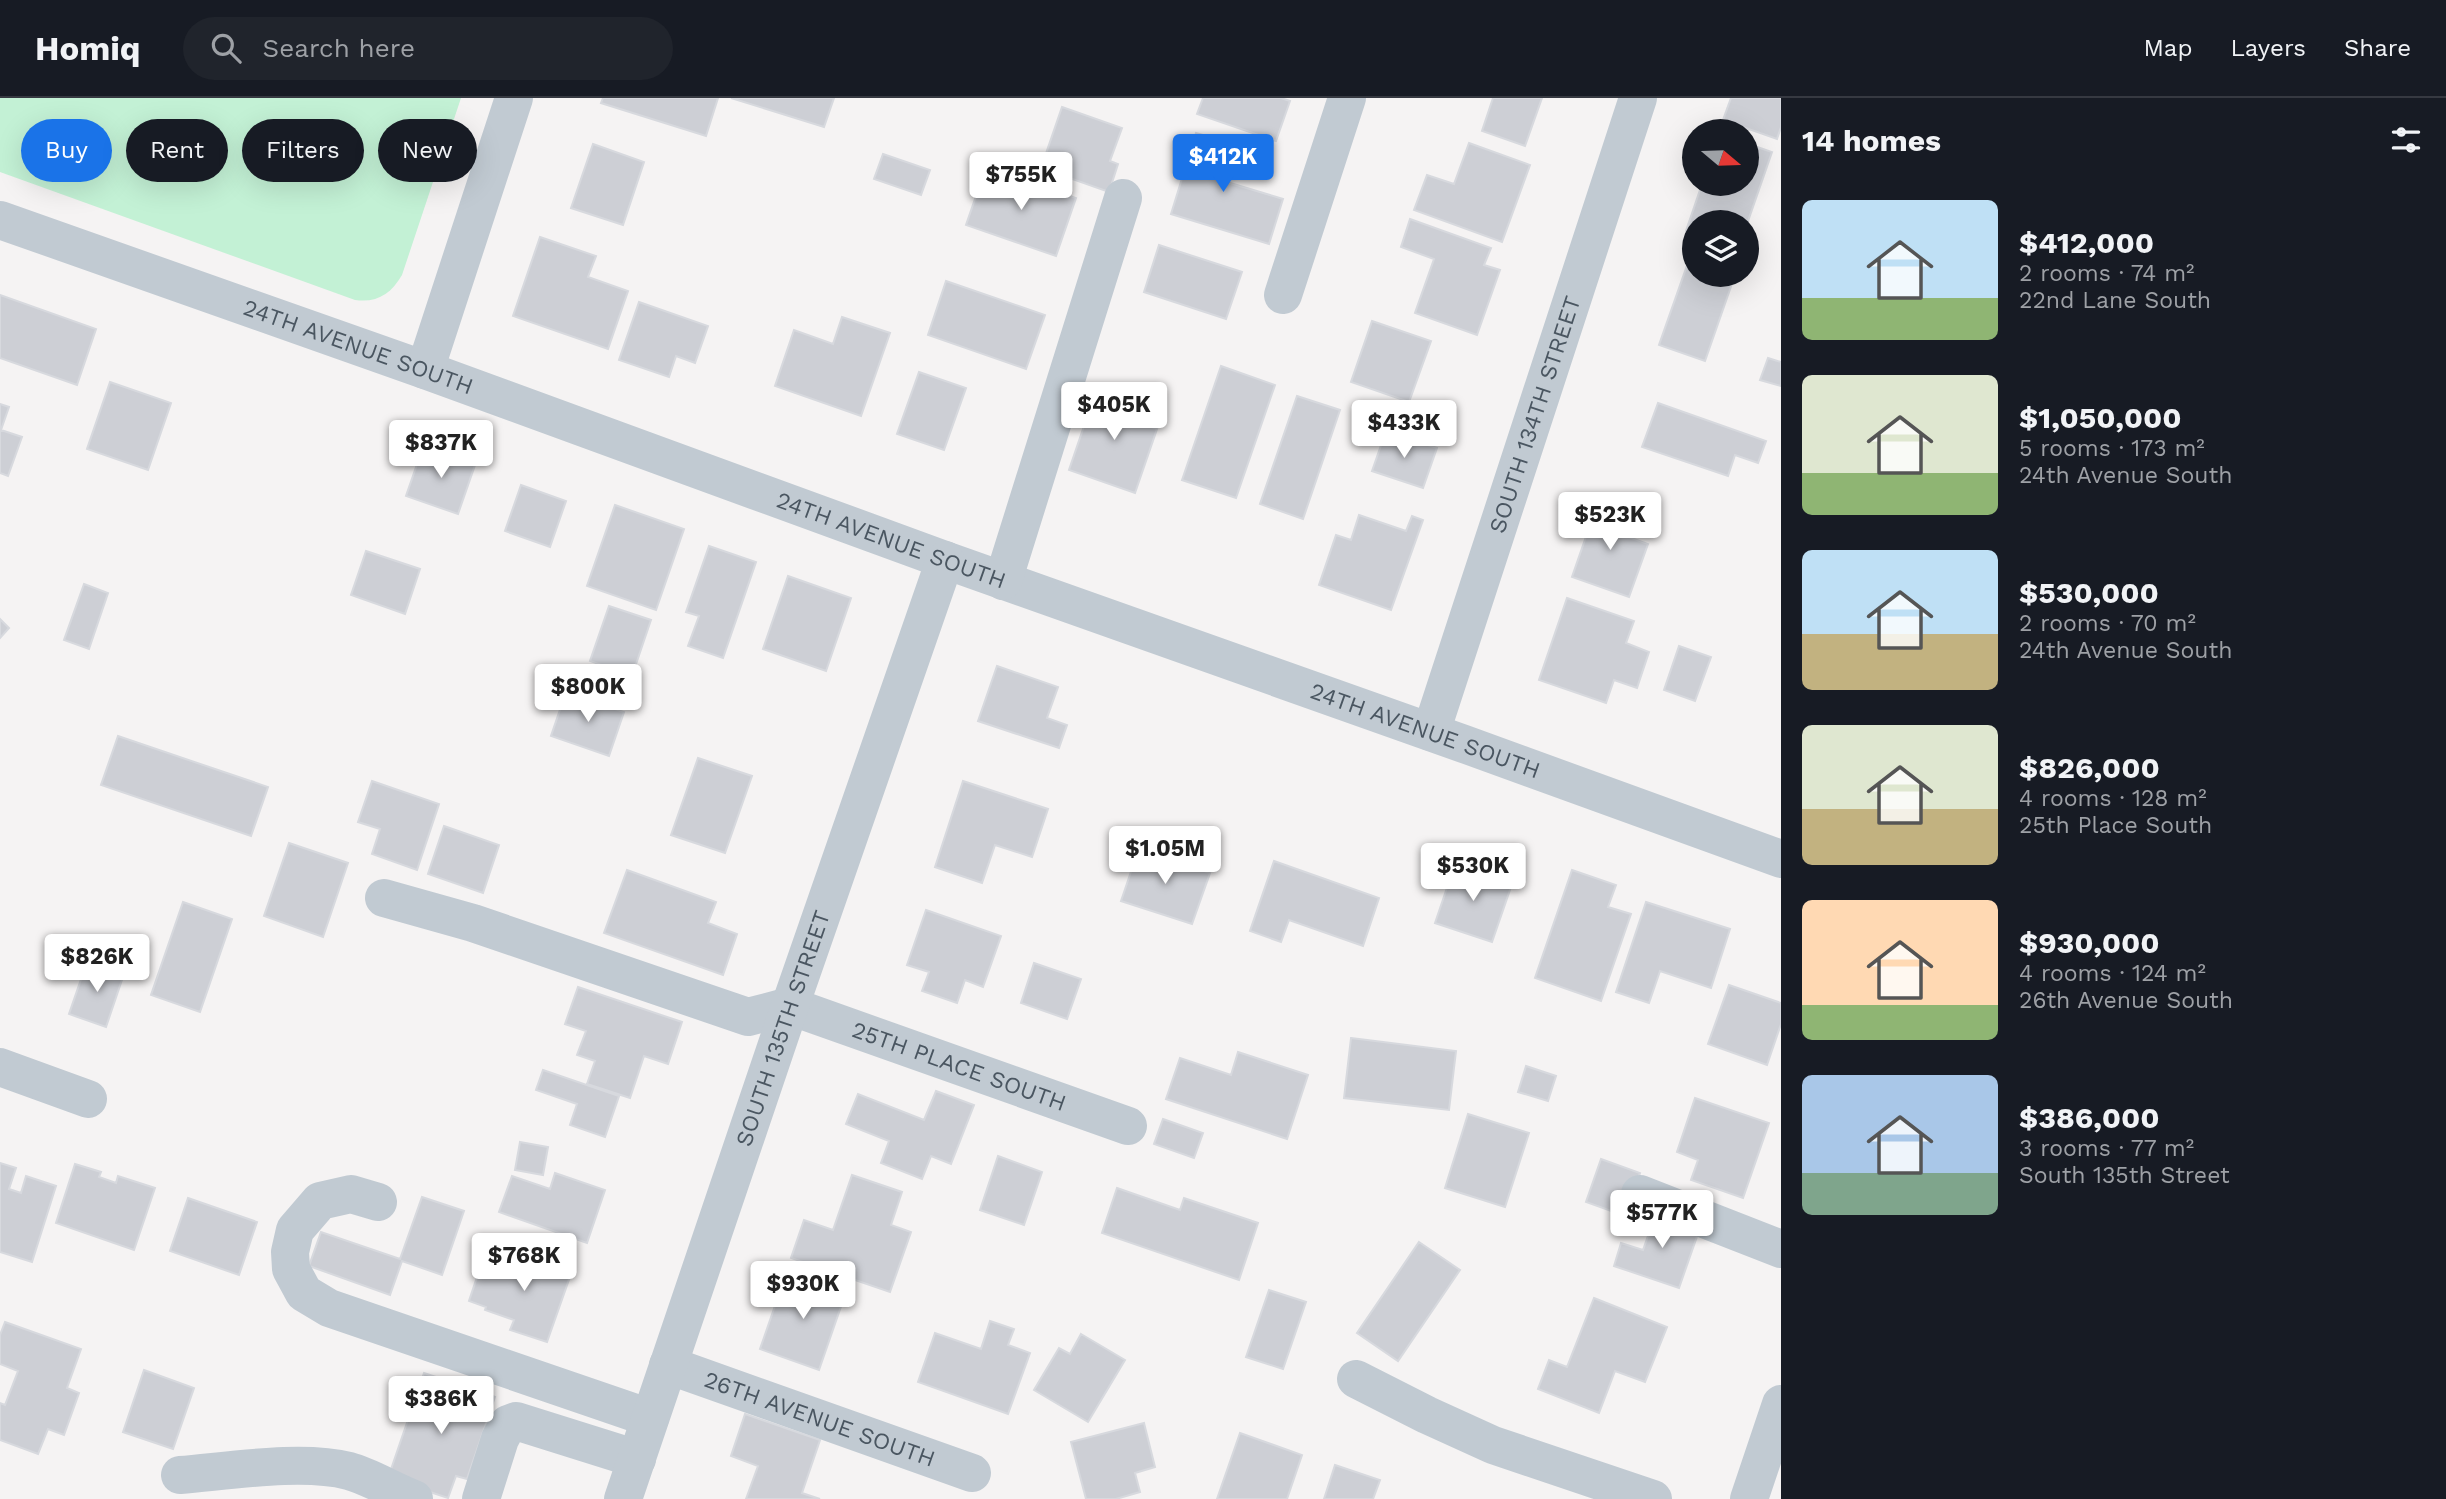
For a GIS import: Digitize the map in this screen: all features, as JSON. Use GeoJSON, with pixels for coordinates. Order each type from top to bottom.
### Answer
{"type":"FeatureCollection","features":[{"type":"Feature","properties":{"kind":"street"},"geometry":{"type":"LineString","coordinates":[[425,370],[514,98]]}},
{"type":"Feature","properties":{"kind":"street"},"geometry":{"type":"LineString","coordinates":[[1283,295],[1347,98]]}},
{"type":"Feature","properties":{"kind":"street","name":"SOUTH 134TH STREET"},"geometry":{"type":"LineString","coordinates":[[1431,732],[1638,98]]}},
{"type":"Feature","properties":{"kind":"street"},"geometry":{"type":"LineString","coordinates":[[1003,580],[1123,198]]}},
{"type":"Feature","properties":{"kind":"street","name":"24TH AVENUE SOUTH"},"geometry":{"type":"LineString","coordinates":[[0,220],[425,370],[945,560],[1781,859]]}},
{"type":"Feature","properties":{"kind":"street","name":"SOUTH 135TH STREET"},"geometry":{"type":"LineString","coordinates":[[623,1499],[945,560]]}},
{"type":"Feature","properties":{"kind":"street"},"geometry":{"type":"LineString","coordinates":[[384,898],[473,923],[748,1017],[790,1006]]}},
{"type":"Feature","properties":{"kind":"street","name":"25TH PLACE SOUTH"},"geometry":{"type":"LineString","coordinates":[[790,1006],[1128,1126]]}},
{"type":"Feature","properties":{"kind":"street"},"geometry":{"type":"LineString","coordinates":[[0,1068],[88,1098]]}},
{"type":"Feature","properties":{"kind":"street"},"geometry":{"type":"LineString","coordinates":[[378,1202],[351,1194],[320,1201],[295,1230],[290,1252],[292,1269],[304,1293],[329,1308],[650,1419]]}},
{"type":"Feature","properties":{"kind":"street"},"geometry":{"type":"LineString","coordinates":[[1640,1194],[1781,1249]]}},
{"type":"Feature","properties":{"kind":"street","name":"26TH AVENUE SOUTH"},"geometry":{"type":"LineString","coordinates":[[668,1365],[972,1473]]}},
{"type":"Feature","properties":{"kind":"street"},"geometry":{"type":"LineString","coordinates":[[1356,1378],[1493,1446],[1653,1499]]}},
{"type":"Feature","properties":{"kind":"street"},"geometry":{"type":"LineString","coordinates":[[1749,1499],[1781,1404]]}},
{"type":"Feature","properties":{"kind":"street"},"geometry":{"type":"LineString","coordinates":[[481,1499],[500,1439],[508,1424],[516,1421],[637,1458]]}},
{"type":"Feature","properties":{"kind":"street"},"geometry":{"type":"LineString","coordinates":[[180,1475],[271,1467],[327,1467],[351,1471],[415,1499]]}},
{"type":"Feature","properties":{"kind":"green space"},"geometry":{"type":"Polygon","coordinates":[[[0,98],[461,98],[454,119],[378,119],[378,182],[433,182],[402,275],[383,296],[370,300],[355,300],[28,182],[112,182],[112,119],[21,119],[21,180],[0,172],[0,98]]]}},
{"type":"Feature","properties":{"kind":"building"},"geometry":{"type":"Polygon","coordinates":[[[603,98],[718,98],[706,136],[601,103],[603,98]]]}},
{"type":"Feature","properties":{"kind":"building"},"geometry":{"type":"Polygon","coordinates":[[[731,98],[834,98],[824,127],[731,98]]]}},
{"type":"Feature","properties":{"kind":"building"},"geometry":{"type":"Polygon","coordinates":[[[1203,98],[1281,98],[1290,101],[1276,141],[1197,114],[1203,98]]]}},
{"type":"Feature","properties":{"kind":"building"},"geometry":{"type":"Polygon","coordinates":[[[1493,98],[1542,98],[1525,146],[1482,131],[1493,98]]]}},
{"type":"Feature","properties":{"kind":"building"},"geometry":{"type":"Polygon","coordinates":[[[1731,98],[1781,98],[1781,127],[1777,139],[1759,133],[1759,119],[1723,119],[1731,98]]]}},
{"type":"Feature","properties":{"kind":"building"},"geometry":{"type":"Polygon","coordinates":[[[1062,107],[1122,128],[1110,161],[1118,164],[1109,192],[1041,168],[1062,107]]]}},
{"type":"Feature","properties":{"kind":"building"},"geometry":{"type":"Polygon","coordinates":[[[1196,133],[1237,145],[1227,182],[1283,199],[1269,244],[1171,214],[1196,133]]]}},
{"type":"Feature","properties":{"kind":"building"},"geometry":{"type":"Polygon","coordinates":[[[1469,143],[1530,165],[1502,242],[1414,210],[1427,175],[1454,184],[1469,143]]]}},
{"type":"Feature","properties":{"kind":"building"},"geometry":{"type":"Polygon","coordinates":[[[593,144],[644,162],[623,225],[571,208],[593,144]]]}},
{"type":"Feature","properties":{"kind":"building"},"geometry":{"type":"Polygon","coordinates":[[[1759,148],[1772,152],[1759,190],[1759,148]]]}},
{"type":"Feature","properties":{"kind":"building"},"geometry":{"type":"Polygon","coordinates":[[[883,154],[930,170],[921,195],[874,179],[883,154]]]}},
{"type":"Feature","properties":{"kind":"building"},"geometry":{"type":"Polygon","coordinates":[[[986,167],[1076,198],[1056,256],[966,225],[986,167]]]}},
{"type":"Feature","properties":{"kind":"building"},"geometry":{"type":"Polygon","coordinates":[[[1698,196],[1757,196],[1752,210],[1693,210],[1698,196]]]}},
{"type":"Feature","properties":{"kind":"building"},"geometry":{"type":"Polygon","coordinates":[[[1410,219],[1491,248],[1484,265],[1500,270],[1477,335],[1415,313],[1434,259],[1401,247],[1410,219]]]}},
{"type":"Feature","properties":{"kind":"building"},"geometry":{"type":"Polygon","coordinates":[[[540,237],[596,256],[588,277],[628,291],[608,349],[513,316],[540,237]]]}},
{"type":"Feature","properties":{"kind":"building"},"geometry":{"type":"Polygon","coordinates":[[[1159,245],[1242,272],[1226,319],[1144,292],[1159,245]]]}},
{"type":"Feature","properties":{"kind":"building"},"geometry":{"type":"Polygon","coordinates":[[[1682,280],[1682,287],[1731,287],[1705,361],[1659,345],[1682,280]]]}},
{"type":"Feature","properties":{"kind":"building"},"geometry":{"type":"Polygon","coordinates":[[[946,281],[1045,315],[1026,369],[928,335],[946,281]]]}},
{"type":"Feature","properties":{"kind":"building"},"geometry":{"type":"Polygon","coordinates":[[[0,295],[96,329],[77,385],[0,358],[0,295]]]}},
{"type":"Feature","properties":{"kind":"building"},"geometry":{"type":"Polygon","coordinates":[[[639,302],[708,326],[695,363],[676,356],[669,377],[619,360],[639,302]]]}},
{"type":"Feature","properties":{"kind":"building"},"geometry":{"type":"Polygon","coordinates":[[[842,317],[890,333],[861,416],[775,386],[794,330],[833,344],[842,317]]]}},
{"type":"Feature","properties":{"kind":"building"},"geometry":{"type":"Polygon","coordinates":[[[1372,321],[1431,341],[1409,402],[1351,382],[1372,321]]]}},
{"type":"Feature","properties":{"kind":"building"},"geometry":{"type":"Polygon","coordinates":[[[1768,358],[1781,362],[1781,386],[1760,380],[1768,358]]]}},
{"type":"Feature","properties":{"kind":"building"},"geometry":{"type":"Polygon","coordinates":[[[1221,366],[1275,385],[1236,498],[1182,480],[1221,366]]]}},
{"type":"Feature","properties":{"kind":"building"},"geometry":{"type":"Polygon","coordinates":[[[919,372],[966,388],[944,450],[897,434],[919,372]]]}},
{"type":"Feature","properties":{"kind":"building"},"geometry":{"type":"Polygon","coordinates":[[[110,382],[171,403],[148,470],[87,449],[110,382]]]}},
{"type":"Feature","properties":{"kind":"building"},"geometry":{"type":"Polygon","coordinates":[[[1097,388],[1142,403],[1135,421],[1157,429],[1135,493],[1069,470],[1097,388]]]}},
{"type":"Feature","properties":{"kind":"building"},"geometry":{"type":"Polygon","coordinates":[[[1297,396],[1340,410],[1303,519],[1260,504],[1297,396]]]}},
{"type":"Feature","properties":{"kind":"building"},"geometry":{"type":"Polygon","coordinates":[[[1658,403],[1766,441],[1758,463],[1735,455],[1728,476],[1642,447],[1658,403]]]}},
{"type":"Feature","properties":{"kind":"building"},"geometry":{"type":"Polygon","coordinates":[[[0,404],[9,407],[1,430],[22,437],[8,476],[0,473],[0,404]]]}},
{"type":"Feature","properties":{"kind":"building"},"geometry":{"type":"Polygon","coordinates":[[[1386,431],[1437,448],[1423,488],[1372,471],[1386,431]]]}},
{"type":"Feature","properties":{"kind":"building"},"geometry":{"type":"Polygon","coordinates":[[[423,447],[475,465],[458,514],[406,496],[423,447]]]}},
{"type":"Feature","properties":{"kind":"building"},"geometry":{"type":"Polygon","coordinates":[[[521,485],[566,501],[550,547],[505,531],[521,485]]]}},
{"type":"Feature","properties":{"kind":"building"},"geometry":{"type":"Polygon","coordinates":[[[1598,502],[1633,514],[1626,536],[1648,544],[1629,597],[1572,577],[1598,502]]]}},
{"type":"Feature","properties":{"kind":"building"},"geometry":{"type":"Polygon","coordinates":[[[615,505],[684,529],[656,610],[587,586],[615,505]]]}},
{"type":"Feature","properties":{"kind":"building"},"geometry":{"type":"Polygon","coordinates":[[[1359,515],[1406,531],[1412,516],[1423,520],[1391,610],[1319,585],[1336,535],[1351,540],[1359,515]]]}},
{"type":"Feature","properties":{"kind":"building"},"geometry":{"type":"Polygon","coordinates":[[[709,546],[756,562],[723,658],[688,646],[699,616],[686,612],[709,546]]]}},
{"type":"Feature","properties":{"kind":"building"},"geometry":{"type":"Polygon","coordinates":[[[366,551],[420,569],[405,614],[351,595],[366,551]]]}},
{"type":"Feature","properties":{"kind":"building"},"geometry":{"type":"Polygon","coordinates":[[[788,576],[851,598],[826,671],[763,649],[788,576]]]}},
{"type":"Feature","properties":{"kind":"building"},"geometry":{"type":"Polygon","coordinates":[[[84,584],[108,593],[89,649],[64,640],[84,584]]]}},
{"type":"Feature","properties":{"kind":"building"},"geometry":{"type":"Polygon","coordinates":[[[1567,598],[1634,621],[1626,643],[1649,652],[1637,688],[1614,680],[1606,703],[1539,680],[1567,598]]]}},
{"type":"Feature","properties":{"kind":"building"},"geometry":{"type":"Polygon","coordinates":[[[609,606],[651,620],[632,676],[590,661],[609,606]]]}},
{"type":"Feature","properties":{"kind":"building"},"geometry":{"type":"Polygon","coordinates":[[[0,619],[9,628],[0,638],[0,619]]]}},
{"type":"Feature","properties":{"kind":"building"},"geometry":{"type":"Polygon","coordinates":[[[1679,646],[1711,657],[1695,701],[1664,690],[1679,646]]]}},
{"type":"Feature","properties":{"kind":"building"},"geometry":{"type":"Polygon","coordinates":[[[997,666],[1058,687],[1047,718],[1067,725],[1059,748],[978,721],[997,666]]]}},
{"type":"Feature","properties":{"kind":"building"},"geometry":{"type":"Polygon","coordinates":[[[566,692],[624,712],[609,756],[551,736],[566,692]]]}},
{"type":"Feature","properties":{"kind":"building"},"geometry":{"type":"Polygon","coordinates":[[[118,736],[268,787],[251,836],[101,785],[118,736]]]}},
{"type":"Feature","properties":{"kind":"building"},"geometry":{"type":"Polygon","coordinates":[[[698,758],[752,776],[725,853],[671,835],[698,758]]]}},
{"type":"Feature","properties":{"kind":"building"},"geometry":{"type":"Polygon","coordinates":[[[372,781],[439,804],[417,870],[372,854],[380,829],[358,822],[372,781]]]}},
{"type":"Feature","properties":{"kind":"building"},"geometry":{"type":"Polygon","coordinates":[[[963,781],[1048,809],[1032,857],[995,845],[982,883],[935,867],[963,781]]]}},
{"type":"Feature","properties":{"kind":"building"},"geometry":{"type":"Polygon","coordinates":[[[444,826],[499,845],[483,893],[428,874],[444,826]]]}},
{"type":"Feature","properties":{"kind":"building"},"geometry":{"type":"Polygon","coordinates":[[[289,843],[348,863],[323,937],[264,916],[289,843]]]}},
{"type":"Feature","properties":{"kind":"building"},"geometry":{"type":"Polygon","coordinates":[[[1139,848],[1210,873],[1192,924],[1121,901],[1139,848]]]}},
{"type":"Feature","properties":{"kind":"building"},"geometry":{"type":"Polygon","coordinates":[[[1274,861],[1379,898],[1363,946],[1289,920],[1281,942],[1250,931],[1274,861]]]}},
{"type":"Feature","properties":{"kind":"building"},"geometry":{"type":"Polygon","coordinates":[[[1455,864],[1512,884],[1492,942],[1435,923],[1455,864]]]}},
{"type":"Feature","properties":{"kind":"building"},"geometry":{"type":"Polygon","coordinates":[[[627,870],[716,902],[708,923],[737,934],[723,975],[604,933],[627,870]]]}},
{"type":"Feature","properties":{"kind":"building"},"geometry":{"type":"Polygon","coordinates":[[[1572,870],[1616,885],[1608,907],[1631,914],[1601,1001],[1535,978],[1572,870]]]}},
{"type":"Feature","properties":{"kind":"building"},"geometry":{"type":"Polygon","coordinates":[[[183,902],[232,919],[200,1012],[151,995],[183,902]]]}},
{"type":"Feature","properties":{"kind":"building"},"geometry":{"type":"Polygon","coordinates":[[[1646,902],[1730,929],[1711,988],[1660,971],[1649,1003],[1616,992],[1646,902]]]}},
{"type":"Feature","properties":{"kind":"building"},"geometry":{"type":"Polygon","coordinates":[[[926,910],[1001,936],[983,987],[965,980],[957,1003],[922,991],[929,972],[907,965],[926,910]]]}},
{"type":"Feature","properties":{"kind":"building"},"geometry":{"type":"Polygon","coordinates":[[[87,962],[124,974],[106,1027],[69,1014],[87,962]]]}},
{"type":"Feature","properties":{"kind":"building"},"geometry":{"type":"Polygon","coordinates":[[[1034,963],[1081,979],[1067,1019],[1021,1003],[1034,963]]]}},
{"type":"Feature","properties":{"kind":"building"},"geometry":{"type":"Polygon","coordinates":[[[1729,985],[1781,1003],[1781,1024],[1767,1065],[1708,1044],[1729,985]]]}},
{"type":"Feature","properties":{"kind":"building"},"geometry":{"type":"Polygon","coordinates":[[[578,987],[682,1022],[668,1064],[644,1056],[630,1098],[587,1084],[595,1061],[577,1055],[586,1031],[565,1024],[578,987]]]}},
{"type":"Feature","properties":{"kind":"building"},"geometry":{"type":"Polygon","coordinates":[[[1351,1038],[1456,1051],[1449,1110],[1344,1098],[1351,1038]]]}},
{"type":"Feature","properties":{"kind":"building"},"geometry":{"type":"Polygon","coordinates":[[[1238,1052],[1308,1075],[1287,1139],[1166,1099],[1180,1058],[1231,1075],[1238,1052]]]}},
{"type":"Feature","properties":{"kind":"building"},"geometry":{"type":"Polygon","coordinates":[[[1526,1066],[1556,1076],[1548,1101],[1518,1092],[1526,1066]]]}},
{"type":"Feature","properties":{"kind":"building"},"geometry":{"type":"Polygon","coordinates":[[[543,1070],[619,1096],[605,1137],[570,1125],[577,1104],[536,1090],[543,1070]]]}},
{"type":"Feature","properties":{"kind":"building"},"geometry":{"type":"Polygon","coordinates":[[[936,1091],[974,1105],[951,1164],[931,1156],[922,1179],[881,1163],[889,1141],[846,1124],[858,1094],[924,1120],[936,1091]]]}},
{"type":"Feature","properties":{"kind":"building"},"geometry":{"type":"Polygon","coordinates":[[[1695,1098],[1769,1123],[1743,1198],[1691,1180],[1698,1160],[1677,1152],[1695,1098]]]}},
{"type":"Feature","properties":{"kind":"building"},"geometry":{"type":"Polygon","coordinates":[[[1468,1114],[1529,1133],[1505,1207],[1445,1188],[1468,1114]]]}},
{"type":"Feature","properties":{"kind":"building"},"geometry":{"type":"Polygon","coordinates":[[[1163,1119],[1203,1133],[1194,1158],[1154,1144],[1163,1119]]]}},
{"type":"Feature","properties":{"kind":"building"},"geometry":{"type":"Polygon","coordinates":[[[520,1142],[548,1147],[543,1175],[515,1170],[520,1142]]]}},
{"type":"Feature","properties":{"kind":"building"},"geometry":{"type":"Polygon","coordinates":[[[998,1156],[1042,1172],[1024,1225],[980,1210],[998,1156]]]}},
{"type":"Feature","properties":{"kind":"building"},"geometry":{"type":"Polygon","coordinates":[[[1601,1159],[1640,1173],[1625,1216],[1586,1202],[1601,1159]]]}},
{"type":"Feature","properties":{"kind":"building"},"geometry":{"type":"Polygon","coordinates":[[[0,1163],[16,1168],[9,1189],[21,1193],[26,1176],[56,1186],[32,1262],[0,1252],[0,1163]]]}},
{"type":"Feature","properties":{"kind":"building"},"geometry":{"type":"Polygon","coordinates":[[[75,1164],[101,1172],[99,1177],[116,1183],[118,1176],[155,1188],[134,1250],[56,1223],[75,1164]]]}},
{"type":"Feature","properties":{"kind":"building"},"geometry":{"type":"Polygon","coordinates":[[[555,1173],[605,1190],[587,1243],[499,1212],[512,1176],[550,1189],[555,1173]]]}},
{"type":"Feature","properties":{"kind":"building"},"geometry":{"type":"Polygon","coordinates":[[[852,1175],[902,1192],[891,1225],[911,1232],[890,1292],[791,1258],[804,1220],[833,1230],[852,1175]]]}},
{"type":"Feature","properties":{"kind":"building"},"geometry":{"type":"Polygon","coordinates":[[[1117,1188],[1180,1210],[1184,1198],[1258,1223],[1239,1280],[1102,1233],[1117,1188]]]}},
{"type":"Feature","properties":{"kind":"building"},"geometry":{"type":"Polygon","coordinates":[[[422,1197],[464,1211],[442,1275],[402,1261],[390,1295],[309,1266],[321,1232],[400,1259],[422,1197]]]}},
{"type":"Feature","properties":{"kind":"building"},"geometry":{"type":"Polygon","coordinates":[[[188,1198],[257,1222],[239,1275],[170,1251],[188,1198]]]}},
{"type":"Feature","properties":{"kind":"building"},"geometry":{"type":"Polygon","coordinates":[[[1657,1210],[1701,1225],[1679,1288],[1614,1266],[1621,1243],[1643,1250],[1657,1210]]]}},
{"type":"Feature","properties":{"kind":"building"},"geometry":{"type":"Polygon","coordinates":[[[1419,1242],[1460,1270],[1398,1361],[1357,1333],[1419,1242]]]}},
{"type":"Feature","properties":{"kind":"building"},"geometry":{"type":"Polygon","coordinates":[[[509,1249],[572,1271],[547,1342],[510,1330],[514,1320],[469,1301],[480,1268],[499,1274],[509,1249]]]}},
{"type":"Feature","properties":{"kind":"building"},"geometry":{"type":"Polygon","coordinates":[[[787,1271],[846,1292],[819,1370],[760,1349],[787,1271]]]}},
{"type":"Feature","properties":{"kind":"building"},"geometry":{"type":"Polygon","coordinates":[[[1269,1290],[1306,1302],[1283,1369],[1246,1357],[1269,1290]]]}},
{"type":"Feature","properties":{"kind":"building"},"geometry":{"type":"Polygon","coordinates":[[[1594,1298],[1667,1327],[1645,1382],[1615,1371],[1599,1413],[1538,1389],[1549,1360],[1567,1367],[1594,1298]]]}},
{"type":"Feature","properties":{"kind":"building"},"geometry":{"type":"Polygon","coordinates":[[[990,1321],[1014,1329],[1008,1345],[1030,1353],[1008,1414],[918,1382],[935,1333],[981,1349],[990,1321]]]}},
{"type":"Feature","properties":{"kind":"building"},"geometry":{"type":"Polygon","coordinates":[[[5,1322],[81,1349],[67,1388],[79,1393],[64,1435],[48,1429],[38,1454],[0,1440],[0,1403],[5,1405],[18,1371],[0,1364],[0,1335],[5,1322]]]}},
{"type":"Feature","properties":{"kind":"building"},"geometry":{"type":"Polygon","coordinates":[[[1081,1334],[1125,1360],[1088,1422],[1034,1390],[1059,1348],[1070,1354],[1081,1334]]]}},
{"type":"Feature","properties":{"kind":"building"},"geometry":{"type":"Polygon","coordinates":[[[144,1370],[194,1388],[173,1449],[123,1432],[144,1370]]]}},
{"type":"Feature","properties":{"kind":"building"},"geometry":{"type":"Polygon","coordinates":[[[424,1373],[495,1397],[467,1479],[456,1476],[448,1498],[388,1478],[424,1373]]]}},
{"type":"Feature","properties":{"kind":"building"},"geometry":{"type":"Polygon","coordinates":[[[745,1414],[820,1440],[802,1493],[820,1499],[746,1499],[758,1466],[731,1456],[745,1414]]]}},
{"type":"Feature","properties":{"kind":"building"},"geometry":{"type":"Polygon","coordinates":[[[1144,1423],[1155,1467],[1135,1473],[1140,1492],[1116,1499],[1086,1499],[1071,1442],[1144,1423]]]}},
{"type":"Feature","properties":{"kind":"building"},"geometry":{"type":"Polygon","coordinates":[[[1240,1433],[1302,1455],[1287,1499],[1217,1499],[1240,1433]]]}},
{"type":"Feature","properties":{"kind":"building"},"geometry":{"type":"Polygon","coordinates":[[[1335,1465],[1380,1480],[1373,1499],[1324,1499],[1335,1465]]]}}]}
